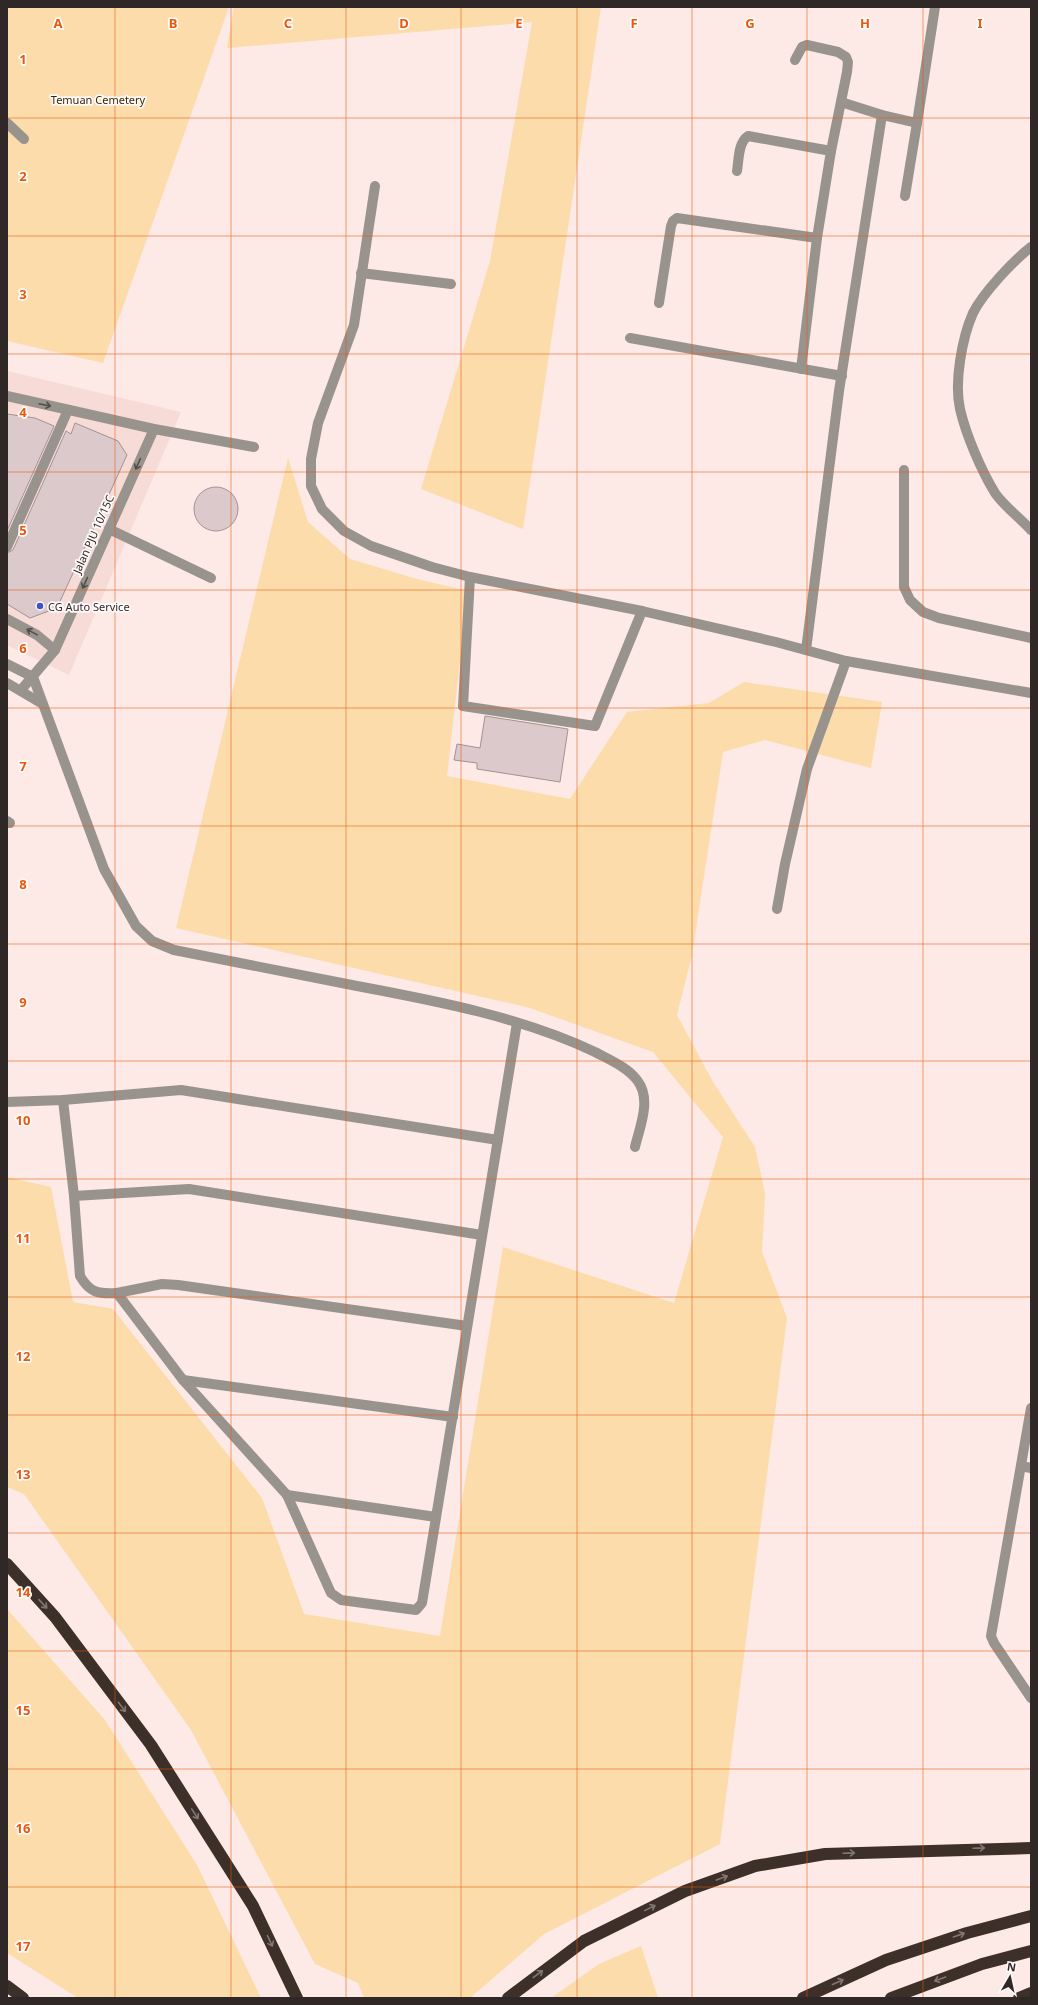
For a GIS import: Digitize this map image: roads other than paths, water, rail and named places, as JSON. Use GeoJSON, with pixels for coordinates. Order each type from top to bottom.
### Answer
{"type":"FeatureCollection","features":[{"type":"Feature","properties":{"kind":"highway"},"geometry":{"type":"LineString","coordinates":[[7,1564],[55,1617],[151,1745],[253,1906],[297,1998]]}},
{"type":"Feature","properties":{"kind":"highway"},"geometry":{"type":"LineString","coordinates":[[508,1998],[584,1941],[685,1891],[755,1866],[825,1854],[1031,1848]]}},
{"type":"Feature","properties":{"kind":"highway"},"geometry":{"type":"LineString","coordinates":[[803,1998],[886,1960],[967,1933],[1031,1916]]}},
{"type":"Feature","properties":{"kind":"highway"},"geometry":{"type":"LineString","coordinates":[[891,1998],[982,1964],[1031,1951]]}},
{"type":"Feature","properties":{"kind":"highway"},"geometry":{"type":"LineString","coordinates":[[7,1986],[23,1998]]}},
{"type":"Feature","properties":{"kind":"highway"},"geometry":{"type":"LineString","coordinates":[[1019,1998],[1031,1993]]}},
{"type":"Feature","properties":{"kind":"street"},"geometry":{"type":"LineString","coordinates":[[905,196],[935,7]]}},
{"type":"Feature","properties":{"kind":"street"},"geometry":{"type":"LineString","coordinates":[[795,60],[802,47],[807,45],[838,52],[846,57],[848,62],[831,151],[801,369]]}},
{"type":"Feature","properties":{"kind":"street"},"geometry":{"type":"LineString","coordinates":[[841,102],[882,115],[917,123]]}},
{"type":"Feature","properties":{"kind":"street"},"geometry":{"type":"LineString","coordinates":[[806,650],[842,376],[882,115]]}},
{"type":"Feature","properties":{"kind":"street"},"geometry":{"type":"LineString","coordinates":[[7,123],[24,139]]}},
{"type":"Feature","properties":{"kind":"street"},"geometry":{"type":"LineString","coordinates":[[737,171],[741,144],[748,136],[831,151]]}},
{"type":"Feature","properties":{"kind":"street"},"geometry":{"type":"LineString","coordinates":[[375,186],[354,324],[318,423],[311,459],[312,486],[322,509],[344,531],[370,546],[432,567],[470,577],[642,611],[846,661],[1031,693]]}},
{"type":"Feature","properties":{"kind":"street"},"geometry":{"type":"LineString","coordinates":[[659,303],[671,226],[673,221],[677,218],[818,238]]}},
{"type":"Feature","properties":{"kind":"street"},"geometry":{"type":"LineString","coordinates":[[1031,247],[1010,265],[973,313],[964,340],[958,374],[960,408],[976,455],[996,494],[1031,530]]}},
{"type":"Feature","properties":{"kind":"street"},"geometry":{"type":"LineString","coordinates":[[361,273],[451,284]]}},
{"type":"Feature","properties":{"kind":"street"},"geometry":{"type":"LineString","coordinates":[[630,338],[842,376]]}},
{"type":"Feature","properties":{"kind":"street"},"geometry":{"type":"LineString","coordinates":[[7,396],[154,429],[254,447]]}},
{"type":"Feature","properties":{"kind":"street"},"geometry":{"type":"LineString","coordinates":[[7,547],[68,410]]}},
{"type":"Feature","properties":{"kind":"street","name":"Jalan PJU 10/15C"},"geometry":{"type":"LineString","coordinates":[[20,690],[33,677],[54,650],[154,429]]}},
{"type":"Feature","properties":{"kind":"street"},"geometry":{"type":"LineString","coordinates":[[904,470],[904,588],[910,600],[923,612],[939,618],[1031,638]]}},
{"type":"Feature","properties":{"kind":"street"},"geometry":{"type":"LineString","coordinates":[[109,529],[211,578]]}},
{"type":"Feature","properties":{"kind":"street"},"geometry":{"type":"LineString","coordinates":[[470,577],[463,706],[595,726],[642,611]]}},
{"type":"Feature","properties":{"kind":"street"},"geometry":{"type":"LineString","coordinates":[[7,618],[37,635],[54,650]]}},
{"type":"Feature","properties":{"kind":"street"},"geometry":{"type":"LineString","coordinates":[[778,909],[785,864],[807,769],[846,661]]}},
{"type":"Feature","properties":{"kind":"street"},"geometry":{"type":"LineString","coordinates":[[7,664],[33,677],[41,704],[104,869],[136,926],[152,941],[174,950],[430,1000],[517,1023],[578,1044],[619,1064],[637,1080],[643,1090],[645,1106],[635,1147]]}},
{"type":"Feature","properties":{"kind":"street"},"geometry":{"type":"LineString","coordinates":[[7,683],[41,704]]}},
{"type":"Feature","properties":{"kind":"street"},"geometry":{"type":"LineString","coordinates":[[117,1292],[183,1380],[287,1495],[331,1593],[341,1600],[411,1611],[416,1610],[422,1603],[517,1023]]}},
{"type":"Feature","properties":{"kind":"street"},"geometry":{"type":"LineString","coordinates":[[7,1102],[63,1100],[181,1090],[498,1140]]}},
{"type":"Feature","properties":{"kind":"street"},"geometry":{"type":"LineString","coordinates":[[63,1100],[74,1196],[80,1276],[86,1287],[100,1294],[162,1284],[178,1285],[467,1326]]}},
{"type":"Feature","properties":{"kind":"street"},"geometry":{"type":"LineString","coordinates":[[74,1196],[189,1189],[482,1235]]}},
{"type":"Feature","properties":{"kind":"street"},"geometry":{"type":"LineString","coordinates":[[183,1380],[453,1418]]}},
{"type":"Feature","properties":{"kind":"street"},"geometry":{"type":"LineString","coordinates":[[1031,1408],[1026,1467],[991,1636],[994,1643],[1031,1698]]}},
{"type":"Feature","properties":{"kind":"street"},"geometry":{"type":"LineString","coordinates":[[287,1495],[436,1517]]}},
{"type":"Feature","properties":{"kind":"place","name":"CG Auto Service"},"geometry":{"type":"Point","coordinates":[40,606]}},
{"type":"Feature","properties":{"kind":"park label","name":"Temuan Cemetery"},"geometry":{"type":"Point","coordinates":[98,99]}}]}
